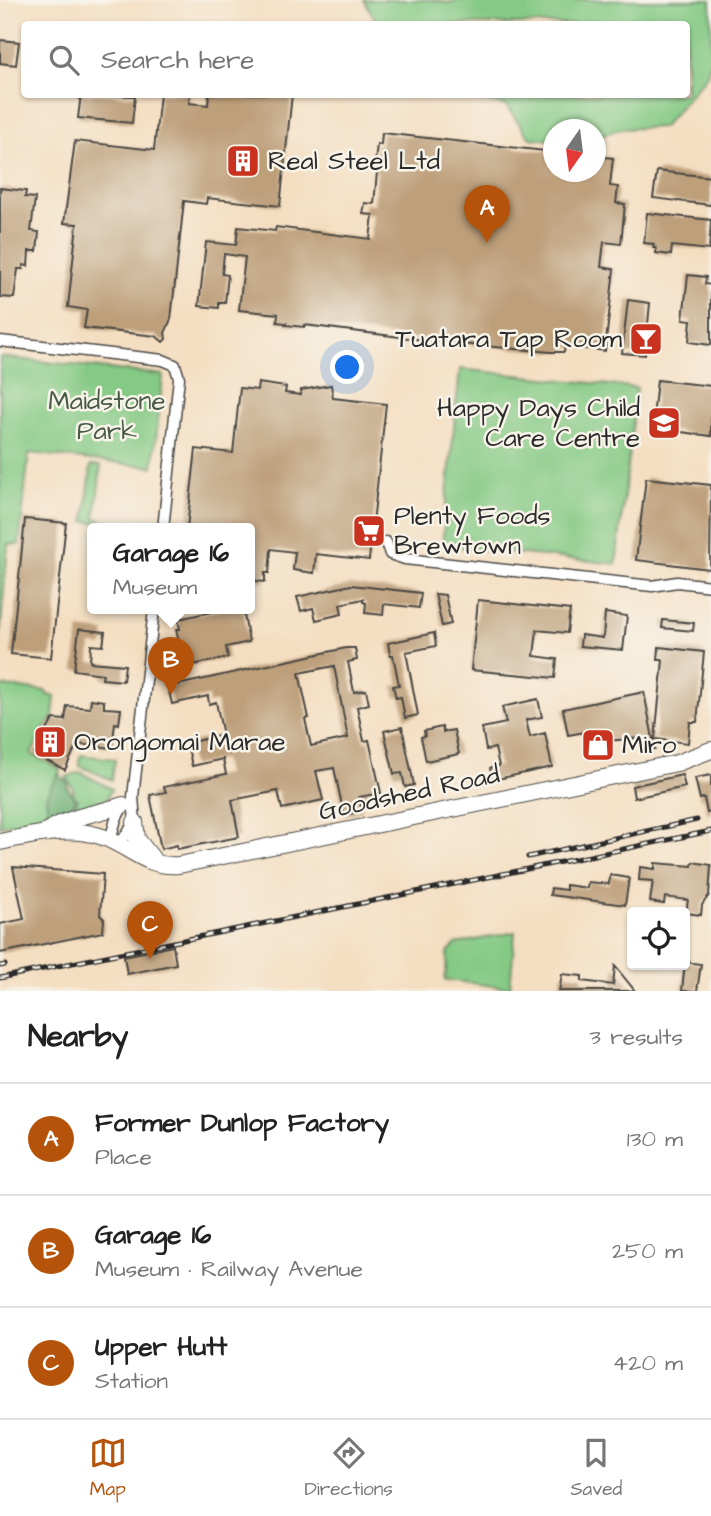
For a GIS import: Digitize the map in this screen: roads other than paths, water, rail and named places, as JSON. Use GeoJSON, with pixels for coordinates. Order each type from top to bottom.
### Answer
{"type":"FeatureCollection","features":[{"type":"Feature","properties":{"kind":"street"},"geometry":{"type":"LineString","coordinates":[[0,341],[171,361],[177,366],[179,374],[164,523]]}},
{"type":"Feature","properties":{"kind":"street"},"geometry":{"type":"LineString","coordinates":[[386,542],[390,554],[405,559],[652,586],[677,582],[711,586]]}},
{"type":"Feature","properties":{"kind":"street"},"geometry":{"type":"LineString","coordinates":[[115,842],[128,801],[153,614]]}},
{"type":"Feature","properties":{"kind":"street","name":"Goodshed Road"},"geometry":{"type":"LineString","coordinates":[[158,865],[183,865],[677,763],[711,750]]}},
{"type":"Feature","properties":{"kind":"street"},"geometry":{"type":"LineString","coordinates":[[128,801],[140,846],[158,865]]}},
{"type":"Feature","properties":{"kind":"street"},"geometry":{"type":"LineString","coordinates":[[45,833],[64,820],[101,813],[128,801]]}},
{"type":"Feature","properties":{"kind":"street"},"geometry":{"type":"LineString","coordinates":[[115,842],[135,821]]}},
{"type":"Feature","properties":{"kind":"street"},"geometry":{"type":"LineString","coordinates":[[0,842],[45,833],[76,832],[115,842],[158,865]]}},
{"type":"Feature","properties":{"kind":"railway"},"geometry":{"type":"LineString","coordinates":[[528,857],[697,820]]}},
{"type":"Feature","properties":{"kind":"railway"},"geometry":{"type":"LineString","coordinates":[[0,978],[711,831]]}},
{"type":"Feature","properties":{"kind":"railway"},"geometry":{"type":"LineString","coordinates":[[0,966],[5,965]]}},
{"type":"Feature","properties":{"kind":"place","name":"Real Steel Ltd"},"geometry":{"type":"Point","coordinates":[243,161]}},
{"type":"Feature","properties":{"kind":"place","name":"Former Dunlop Factory"},"geometry":{"type":"Point","coordinates":[487,243]}},
{"type":"Feature","properties":{"kind":"place","name":"Tuatara Tap Room"},"geometry":{"type":"Point","coordinates":[646,339]}},
{"type":"Feature","properties":{"kind":"place","name":"Happy Days Child Care Centre"},"geometry":{"type":"Point","coordinates":[664,423]}},
{"type":"Feature","properties":{"kind":"place","name":"Plenty Foods Brewtown"},"geometry":{"type":"Point","coordinates":[369,531]}},
{"type":"Feature","properties":{"kind":"place","name":"Garage 16"},"geometry":{"type":"Point","coordinates":[171,695]}},
{"type":"Feature","properties":{"kind":"place","name":"Orongomai Marae"},"geometry":{"type":"Point","coordinates":[50,742]}},
{"type":"Feature","properties":{"kind":"place","name":"Miro"},"geometry":{"type":"Point","coordinates":[598,745]}},
{"type":"Feature","properties":{"kind":"place","name":"Upper Hutt"},"geometry":{"type":"Point","coordinates":[150,959]}},
{"type":"Feature","properties":{"kind":"park label","name":"Maidstone Park"},"geometry":{"type":"Point","coordinates":[107,416]}}]}
